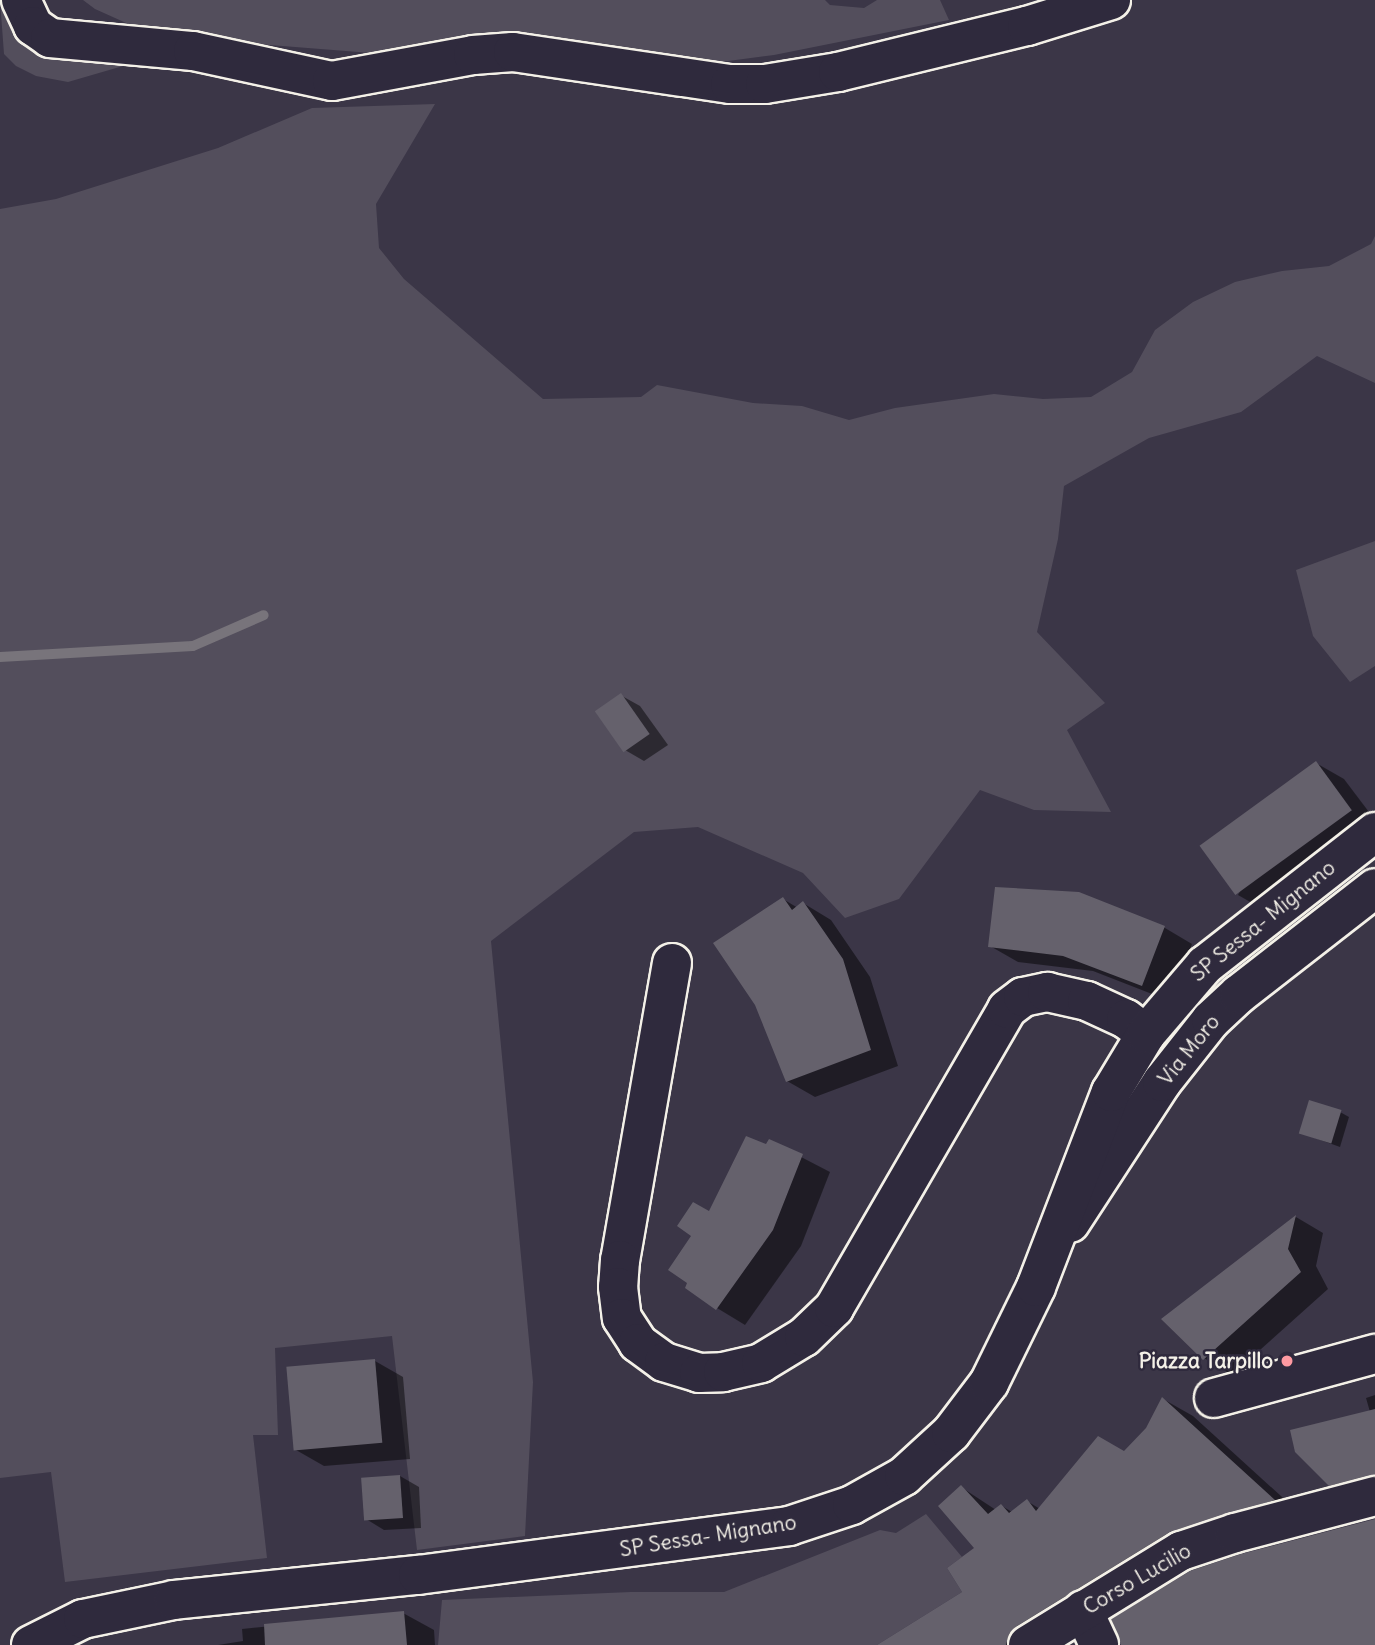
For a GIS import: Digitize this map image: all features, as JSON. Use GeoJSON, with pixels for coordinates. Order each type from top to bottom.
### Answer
{"type":"FeatureCollection","features":[{"type":"Feature","properties":{"kind":"street"},"geometry":{"type":"LineString","coordinates":[[21,0],[33,26],[50,38],[193,51],[332,81],[473,55],[513,52],[730,84],[765,83],[851,69],[1027,26],[1111,0]]}},
{"type":"Feature","properties":{"kind":"street","name":"SP Sessa- Mignano"},"geometry":{"type":"LineString","coordinates":[[31,1645],[83,1619],[174,1600],[575,1556],[763,1531],[833,1513],[904,1476],[927,1458],[967,1416],[1012,1341],[1049,1254],[1111,1091],[1146,1034],[1184,986],[1213,958],[1375,832]]}},
{"type":"Feature","properties":{"kind":"street","name":"Via Moro"},"geometry":{"type":"LineString","coordinates":[[1049,1254],[1162,1082],[1211,1020],[1238,994],[1375,888]]}},
{"type":"Feature","properties":{"kind":"street"},"geometry":{"type":"LineString","coordinates":[[672,962],[620,1260],[618,1287],[622,1318],[638,1343],[664,1362],[699,1373],[723,1372],[761,1363],[804,1337],[834,1308],[1007,1009],[1023,997],[1047,992],[1087,1001],[1126,1018],[1146,1034]]}},
{"type":"Feature","properties":{"kind":"street"},"geometry":{"type":"LineString","coordinates":[[1214,1398],[1375,1354]]}},
{"type":"Feature","properties":{"kind":"street","name":"Corso Lucilio"},"geometry":{"type":"LineString","coordinates":[[1028,1645],[1181,1551],[1375,1496]]}},
{"type":"Feature","properties":{"kind":"street"},"geometry":{"type":"LineString","coordinates":[[1083,1610],[1099,1645]]}},
{"type":"Feature","properties":{"kind":"shaded area"},"geometry":{"type":"Polygon","coordinates":[[[0,0],[12,0],[36,42],[123,66],[68,82],[36,76],[16,66],[4,54],[0,0]]]}},
{"type":"Feature","properties":{"kind":"shaded area"},"geometry":{"type":"Polygon","coordinates":[[[83,0],[825,0],[830,5],[864,8],[877,0],[940,0],[949,20],[774,55],[698,65],[609,45],[515,31],[371,53],[219,41],[144,31],[95,9],[83,0]]]}},
{"type":"Feature","properties":{"kind":"shaded area"},"geometry":{"type":"Polygon","coordinates":[[[435,104],[376,204],[379,248],[404,279],[543,399],[641,397],[657,385],[753,403],[802,406],[849,420],[895,408],[994,394],[1043,399],[1091,397],[1132,372],[1155,330],[1193,302],[1235,282],[1282,271],[1329,266],[1371,244],[1375,236],[1375,383],[1317,356],[1241,412],[1149,438],[1064,486],[1058,539],[1037,632],[1105,703],[1067,730],[1111,812],[1034,810],[980,790],[899,899],[845,918],[803,873],[698,827],[634,832],[491,941],[533,1382],[525,1536],[417,1550],[392,1336],[275,1348],[278,1435],[253,1435],[267,1558],[65,1582],[51,1472],[0,1478],[0,209],[56,199],[218,148],[312,108],[435,104]]]}},
{"type":"Feature","properties":{"kind":"shaded area"},"geometry":{"type":"Polygon","coordinates":[[[1375,541],[1375,666],[1350,682],[1313,636],[1296,570],[1375,541]]]}},
{"type":"Feature","properties":{"kind":"shaded area"},"geometry":{"type":"Polygon","coordinates":[[[926,1514],[962,1557],[947,1568],[962,1592],[877,1645],[438,1645],[442,1600],[631,1592],[724,1592],[880,1530],[896,1533],[926,1514]]]}},
{"type":"Feature","properties":{"kind":"building"},"geometry":{"type":"Polygon","coordinates":[[[621,693],[650,734],[623,752],[595,711],[621,693]]]}},
{"type":"Feature","properties":{"kind":"building"},"geometry":{"type":"Polygon","coordinates":[[[1316,761],[1352,810],[1235,895],[1200,846],[1316,761]]]}},
{"type":"Feature","properties":{"kind":"building"},"geometry":{"type":"Polygon","coordinates":[[[995,887],[1079,892],[1165,926],[1142,986],[1063,956],[988,947],[995,887]]]}},
{"type":"Feature","properties":{"kind":"building"},"geometry":{"type":"Polygon","coordinates":[[[783,897],[792,910],[803,901],[843,959],[871,1050],[786,1082],[755,1005],[713,943],[783,897]]]}},
{"type":"Feature","properties":{"kind":"building"},"geometry":{"type":"Polygon","coordinates":[[[1309,1100],[1342,1110],[1331,1143],[1299,1133],[1309,1100]]]}},
{"type":"Feature","properties":{"kind":"building"},"geometry":{"type":"Polygon","coordinates":[[[746,1136],[766,1144],[769,1139],[803,1154],[773,1230],[716,1310],[685,1288],[687,1283],[668,1270],[691,1236],[677,1226],[693,1202],[709,1211],[746,1136]]]}},
{"type":"Feature","properties":{"kind":"building"},"geometry":{"type":"Polygon","coordinates":[[[1296,1215],[1288,1249],[1301,1272],[1203,1360],[1161,1319],[1296,1215]]]}},
{"type":"Feature","properties":{"kind":"building"},"geometry":{"type":"Polygon","coordinates":[[[375,1359],[382,1443],[294,1450],[286,1367],[375,1359]]]}},
{"type":"Feature","properties":{"kind":"building"},"geometry":{"type":"Polygon","coordinates":[[[1162,1397],[1275,1500],[1170,1532],[1017,1626],[1009,1634],[1006,1645],[877,1645],[962,1592],[947,1568],[974,1548],[938,1506],[961,1485],[988,1514],[1001,1504],[1009,1513],[1027,1499],[1036,1511],[1098,1436],[1124,1451],[1146,1428],[1162,1397]]]}},
{"type":"Feature","properties":{"kind":"building"},"geometry":{"type":"Polygon","coordinates":[[[1375,1409],[1375,1475],[1329,1486],[1295,1452],[1290,1430],[1375,1409]]]}},
{"type":"Feature","properties":{"kind":"building"},"geometry":{"type":"Polygon","coordinates":[[[400,1475],[403,1518],[364,1521],[361,1478],[400,1475]]]}},
{"type":"Feature","properties":{"kind":"building"},"geometry":{"type":"Polygon","coordinates":[[[1375,1519],[1375,1645],[1121,1645],[1111,1619],[1190,1571],[1241,1554],[1375,1519]]]}},
{"type":"Feature","properties":{"kind":"building"},"geometry":{"type":"Polygon","coordinates":[[[404,1611],[407,1645],[265,1645],[264,1624],[404,1611]]]}},
{"type":"Feature","properties":{"kind":"waterway"},"geometry":{"type":"LineString","coordinates":[[0,657],[193,646],[264,615]]}},
{"type":"Feature","properties":{"kind":"place","name":"Piazza Tarpillo"},"geometry":{"type":"Point","coordinates":[1287,1361]}}]}
